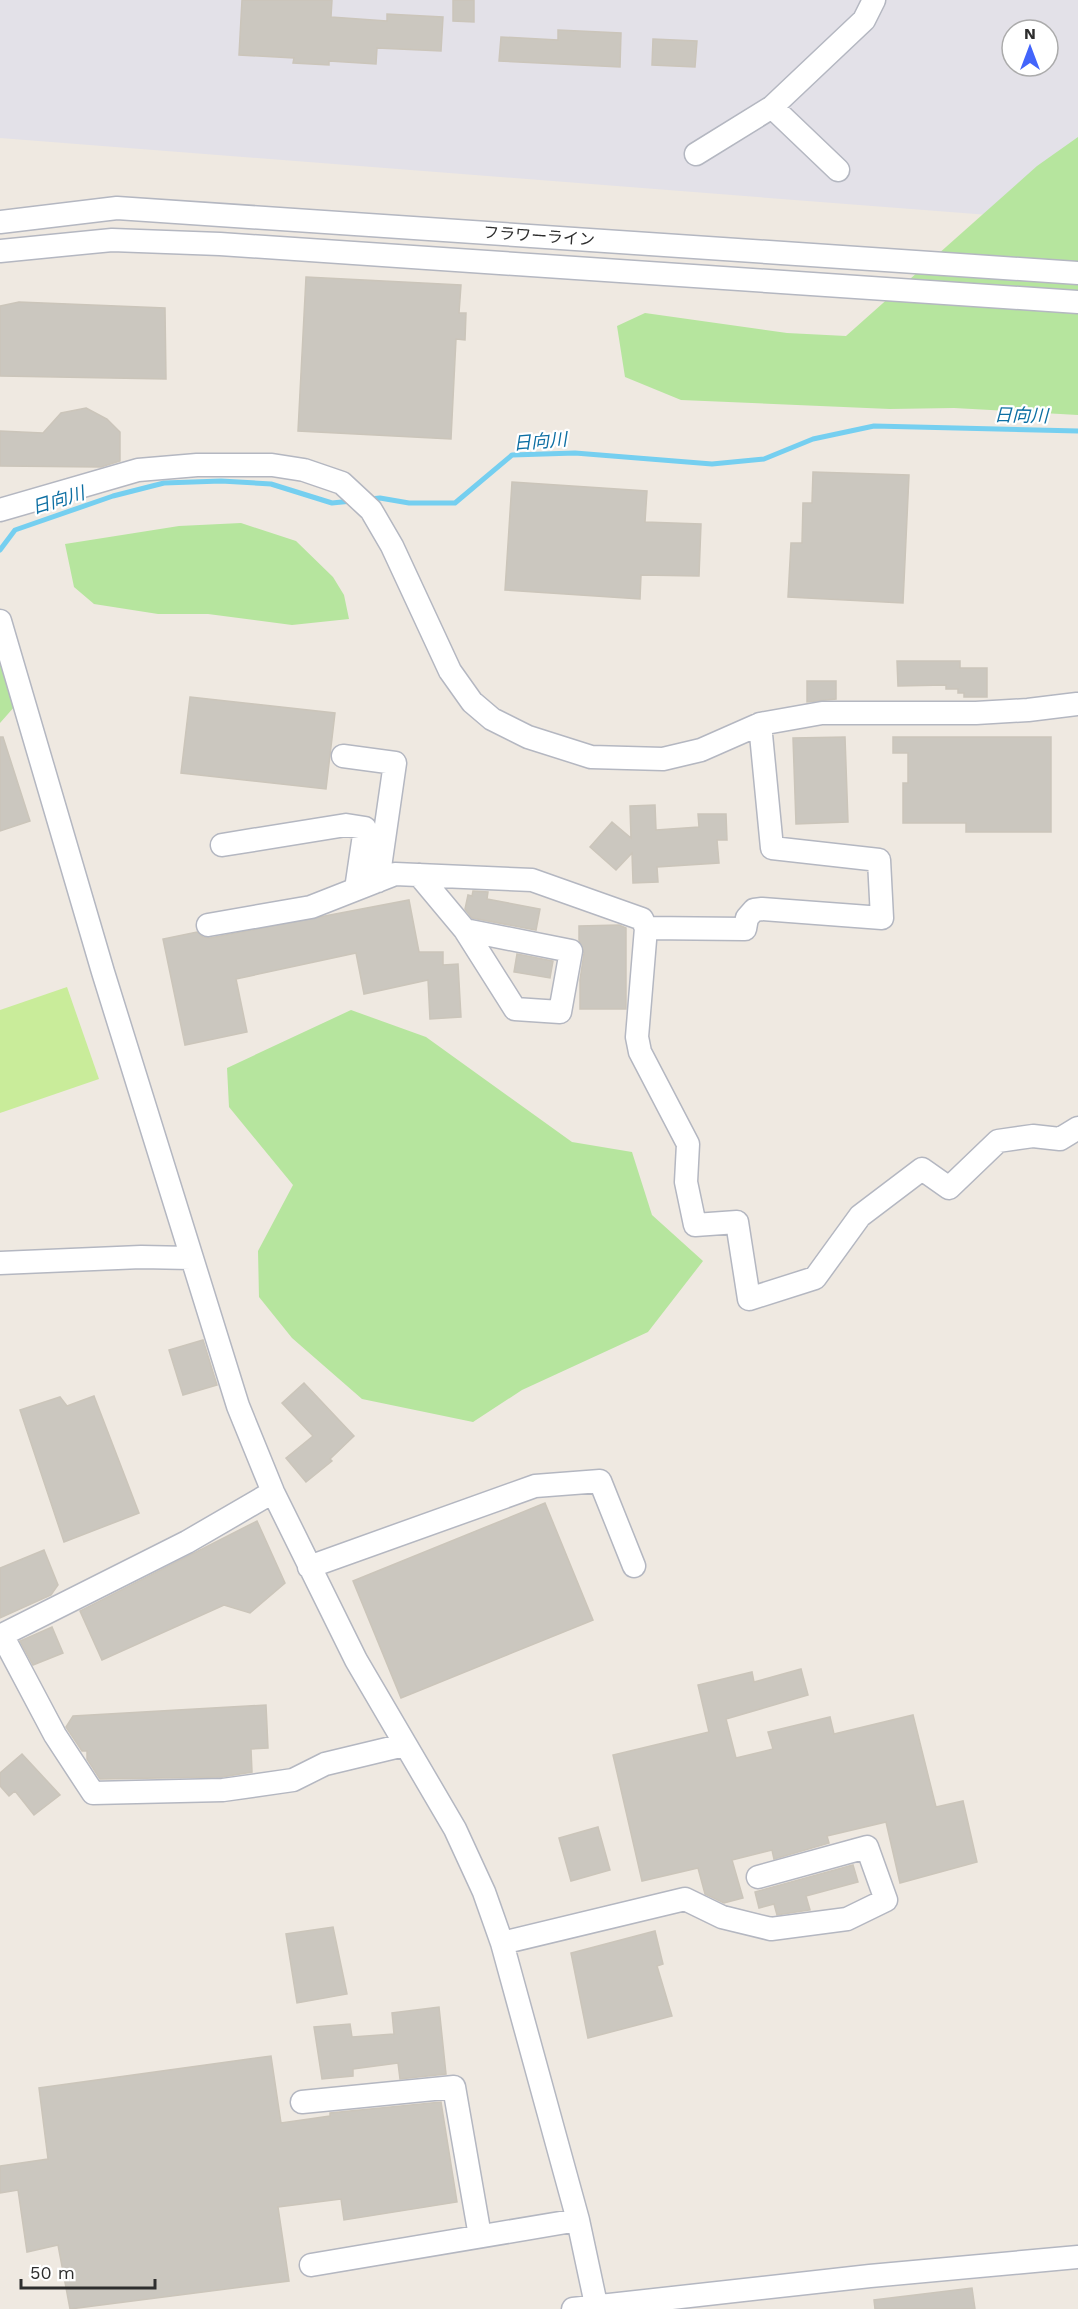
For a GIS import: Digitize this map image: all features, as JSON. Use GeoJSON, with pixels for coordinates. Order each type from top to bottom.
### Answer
{"type":"FeatureCollection","features":[{"type":"Feature","properties":{"kind":"street"},"geometry":{"type":"LineString","coordinates":[[696,154],[772,107],[864,20],[874,0]]}},
{"type":"Feature","properties":{"kind":"street"},"geometry":{"type":"LineString","coordinates":[[772,107],[838,170]]}},
{"type":"Feature","properties":{"kind":"street","name":"フラワーライン"},"geometry":{"type":"LineString","coordinates":[[0,222],[117,208],[1078,273]]}},
{"type":"Feature","properties":{"kind":"street","name":"フラワーライン"},"geometry":{"type":"LineString","coordinates":[[0,251],[112,240],[208,244],[1078,302]]}},
{"type":"Feature","properties":{"kind":"street"},"geometry":{"type":"LineString","coordinates":[[0,510],[138,470],[197,465],[272,465],[304,470],[342,483],[371,510],[392,546],[450,671],[472,702],[492,719],[528,737],[591,757],[663,759],[691,752],[760,724],[822,713],[976,713],[1077,704]]}},
{"type":"Feature","properties":{"kind":"street"},"geometry":{"type":"LineString","coordinates":[[0,621],[99,961],[238,1406],[273,1492],[356,1660],[455,1829],[484,1892],[502,1943],[578,2220],[597,2307]]}},
{"type":"Feature","properties":{"kind":"street"},"geometry":{"type":"LineString","coordinates":[[646,928],[745,929],[747,918],[754,910],[762,909],[882,918],[879,860],[772,848],[760,724]]}},
{"type":"Feature","properties":{"kind":"street"},"geometry":{"type":"LineString","coordinates":[[343,756],[395,763],[378,881]]}},
{"type":"Feature","properties":{"kind":"street"},"geometry":{"type":"LineString","coordinates":[[222,845],[346,825],[365,828],[356,889]]}},
{"type":"Feature","properties":{"kind":"street"},"geometry":{"type":"LineString","coordinates":[[208,925],[312,907],[395,874],[532,880],[642,920],[646,928],[637,1036],[640,1052],[688,1144],[686,1182],[695,1225],[737,1222],[749,1299],[815,1278],[860,1216],[922,1169],[949,1188],[998,1141],[1033,1136],[1060,1139],[1078,1128]]}},
{"type":"Feature","properties":{"kind":"street"},"geometry":{"type":"LineString","coordinates":[[419,875],[465,930],[515,1009],[560,1012],[571,951],[465,930]]}},
{"type":"Feature","properties":{"kind":"street"},"geometry":{"type":"LineString","coordinates":[[0,1263],[141,1257],[191,1258]]}},
{"type":"Feature","properties":{"kind":"street"},"geometry":{"type":"LineString","coordinates":[[309,1567],[535,1486],[600,1481],[634,1566]]}},
{"type":"Feature","properties":{"kind":"street"},"geometry":{"type":"LineString","coordinates":[[273,1492],[187,1542],[2,1635],[55,1735],[93,1793],[223,1790],[293,1780],[325,1764],[404,1745]]}},
{"type":"Feature","properties":{"kind":"street"},"geometry":{"type":"LineString","coordinates":[[502,1943],[685,1899],[722,1917],[771,1929],[847,1919],[886,1900],[867,1847],[758,1877]]}},
{"type":"Feature","properties":{"kind":"street"},"geometry":{"type":"LineString","coordinates":[[302,2102],[454,2087],[480,2236]]}},
{"type":"Feature","properties":{"kind":"street"},"geometry":{"type":"LineString","coordinates":[[311,2265],[578,2220]]}},
{"type":"Feature","properties":{"kind":"street"},"geometry":{"type":"LineString","coordinates":[[573,2309],[1078,2257]]}},
{"type":"Feature","properties":{"kind":"shaded area"},"geometry":{"type":"Polygon","coordinates":[[[0,0],[1078,0],[1078,222],[0,138],[0,0]]]}},
{"type":"Feature","properties":{"kind":"green space"},"geometry":{"type":"Polygon","coordinates":[[[1078,137],[1078,415],[954,408],[890,409],[681,400],[625,377],[617,326],[645,313],[787,333],[846,336],[1037,166],[1078,137]]]}},
{"type":"Feature","properties":{"kind":"green space"},"geometry":{"type":"Polygon","coordinates":[[[241,523],[296,541],[333,577],[344,595],[349,619],[292,625],[208,614],[158,614],[94,604],[74,587],[65,544],[179,526],[241,523]]]}},
{"type":"Feature","properties":{"kind":"green space"},"geometry":{"type":"Polygon","coordinates":[[[0,662],[15,706],[0,723],[0,662]]]}},
{"type":"Feature","properties":{"kind":"green space"},"geometry":{"type":"Polygon","coordinates":[[[67,987],[99,1079],[0,1113],[0,1010],[67,987]]]}},
{"type":"Feature","properties":{"kind":"green space"},"geometry":{"type":"Polygon","coordinates":[[[351,1010],[426,1037],[572,1142],[632,1152],[652,1215],[703,1261],[648,1332],[522,1390],[473,1422],[362,1399],[292,1338],[259,1297],[258,1251],[293,1185],[229,1107],[227,1068],[351,1010]]]}},
{"type":"Feature","properties":{"kind":"building"},"geometry":{"type":"Polygon","coordinates":[[[242,0],[332,0],[331,17],[387,21],[387,14],[443,17],[441,51],[377,48],[376,64],[329,61],[329,65],[293,63],[294,58],[239,55],[242,0]]]}},
{"type":"Feature","properties":{"kind":"building"},"geometry":{"type":"Polygon","coordinates":[[[453,0],[474,0],[474,22],[453,21],[453,0]]]}},
{"type":"Feature","properties":{"kind":"building"},"geometry":{"type":"Polygon","coordinates":[[[558,30],[621,33],[620,67],[499,61],[501,37],[558,40],[558,30]]]}},
{"type":"Feature","properties":{"kind":"building"},"geometry":{"type":"Polygon","coordinates":[[[653,39],[697,41],[695,67],[652,65],[653,39]]]}},
{"type":"Feature","properties":{"kind":"building"},"geometry":{"type":"Polygon","coordinates":[[[306,277],[461,285],[459,313],[466,313],[465,340],[456,339],[451,439],[298,431],[306,277]]]}},
{"type":"Feature","properties":{"kind":"building"},"geometry":{"type":"Polygon","coordinates":[[[19,302],[165,308],[166,379],[0,376],[0,306],[19,302]]]}},
{"type":"Feature","properties":{"kind":"building"},"geometry":{"type":"Polygon","coordinates":[[[86,408],[107,419],[120,432],[120,461],[101,467],[0,466],[0,431],[43,433],[61,413],[86,408]]]}},
{"type":"Feature","properties":{"kind":"building"},"geometry":{"type":"Polygon","coordinates":[[[813,472],[909,475],[903,603],[788,597],[791,543],[802,543],[803,503],[812,503],[813,472]]]}},
{"type":"Feature","properties":{"kind":"building"},"geometry":{"type":"Polygon","coordinates":[[[512,482],[647,491],[645,522],[701,524],[699,576],[641,575],[640,599],[505,590],[512,482]]]}},
{"type":"Feature","properties":{"kind":"building"},"geometry":{"type":"Polygon","coordinates":[[[897,661],[960,661],[960,668],[987,668],[987,697],[964,697],[964,693],[958,693],[958,689],[946,689],[946,685],[898,686],[897,661]]]}},
{"type":"Feature","properties":{"kind":"building"},"geometry":{"type":"Polygon","coordinates":[[[807,681],[836,681],[836,699],[807,702],[807,681]]]}},
{"type":"Feature","properties":{"kind":"building"},"geometry":{"type":"Polygon","coordinates":[[[190,697],[335,713],[326,789],[181,773],[190,697]]]}},
{"type":"Feature","properties":{"kind":"building"},"geometry":{"type":"Polygon","coordinates":[[[0,737],[3,737],[30,821],[0,831],[0,737]]]}},
{"type":"Feature","properties":{"kind":"building"},"geometry":{"type":"Polygon","coordinates":[[[845,737],[848,822],[796,824],[793,738],[845,737]]]}},
{"type":"Feature","properties":{"kind":"building"},"geometry":{"type":"Polygon","coordinates":[[[893,737],[1051,737],[1051,832],[966,832],[966,823],[903,823],[903,783],[908,783],[908,753],[893,753],[893,737]]]}},
{"type":"Feature","properties":{"kind":"building"},"geometry":{"type":"Polygon","coordinates":[[[655,805],[656,830],[699,827],[698,814],[726,814],[727,840],[717,840],[719,863],[657,867],[658,882],[633,883],[632,853],[616,870],[590,847],[612,822],[631,838],[630,806],[655,805]]]}},
{"type":"Feature","properties":{"kind":"building"},"geometry":{"type":"Polygon","coordinates":[[[473,891],[488,892],[487,899],[540,909],[536,930],[472,918],[465,909],[468,895],[472,896],[473,891]]]}},
{"type":"Feature","properties":{"kind":"building"},"geometry":{"type":"Polygon","coordinates":[[[409,900],[419,952],[443,952],[443,965],[458,964],[461,1017],[430,1019],[428,980],[364,994],[356,953],[236,979],[247,1032],[185,1045],[163,939],[197,932],[203,937],[210,938],[409,900]]]}},
{"type":"Feature","properties":{"kind":"building"},"geometry":{"type":"Polygon","coordinates":[[[619,925],[626,928],[626,1009],[580,1009],[580,980],[584,953],[579,940],[579,926],[619,925]]]}},
{"type":"Feature","properties":{"kind":"building"},"geometry":{"type":"Polygon","coordinates":[[[517,954],[553,961],[550,978],[514,972],[517,954]]]}},
{"type":"Feature","properties":{"kind":"building"},"geometry":{"type":"Polygon","coordinates":[[[203,1340],[217,1385],[183,1395],[169,1350],[203,1340]]]}},
{"type":"Feature","properties":{"kind":"building"},"geometry":{"type":"Polygon","coordinates":[[[304,1383],[354,1436],[330,1459],[332,1461],[306,1482],[286,1458],[313,1436],[282,1403],[304,1383]]]}},
{"type":"Feature","properties":{"kind":"building"},"geometry":{"type":"Polygon","coordinates":[[[94,1396],[139,1513],[64,1542],[20,1410],[60,1397],[67,1406],[94,1396]]]}},
{"type":"Feature","properties":{"kind":"building"},"geometry":{"type":"Polygon","coordinates":[[[545,1503],[593,1620],[401,1698],[353,1581],[545,1503]]]}},
{"type":"Feature","properties":{"kind":"building"},"geometry":{"type":"Polygon","coordinates":[[[257,1521],[285,1583],[250,1613],[224,1605],[102,1660],[80,1611],[257,1521]]]}},
{"type":"Feature","properties":{"kind":"building"},"geometry":{"type":"Polygon","coordinates":[[[44,1550],[58,1585],[51,1595],[0,1618],[0,1568],[44,1550]]]}},
{"type":"Feature","properties":{"kind":"building"},"geometry":{"type":"Polygon","coordinates":[[[52,1627],[63,1653],[33,1665],[20,1641],[52,1627]]]}},
{"type":"Feature","properties":{"kind":"building"},"geometry":{"type":"Polygon","coordinates":[[[801,1669],[808,1695],[726,1719],[736,1758],[773,1749],[768,1732],[830,1717],[834,1734],[913,1715],[936,1807],[963,1801],[977,1862],[900,1883],[886,1822],[827,1836],[829,1843],[774,1859],[772,1850],[732,1860],[743,1898],[724,1903],[705,1894],[698,1868],[642,1881],[613,1755],[709,1732],[698,1685],[752,1672],[754,1682],[801,1669]]]}},
{"type":"Feature","properties":{"kind":"building"},"geometry":{"type":"Polygon","coordinates":[[[266,1705],[268,1748],[251,1749],[252,1772],[222,1777],[100,1779],[87,1759],[87,1751],[82,1751],[66,1727],[73,1716],[266,1705]]]}},
{"type":"Feature","properties":{"kind":"building"},"geometry":{"type":"Polygon","coordinates":[[[22,1754],[60,1795],[34,1815],[15,1791],[9,1796],[0,1786],[0,1773],[22,1754]]]}},
{"type":"Feature","properties":{"kind":"building"},"geometry":{"type":"Polygon","coordinates":[[[598,1827],[610,1870],[571,1881],[559,1838],[598,1827]]]}},
{"type":"Feature","properties":{"kind":"building"},"geometry":{"type":"Polygon","coordinates":[[[853,1865],[858,1882],[806,1896],[810,1910],[777,1915],[774,1904],[759,1908],[755,1892],[853,1865]]]}},
{"type":"Feature","properties":{"kind":"building"},"geometry":{"type":"Polygon","coordinates":[[[333,1927],[347,1994],[297,2003],[286,1934],[333,1927]]]}},
{"type":"Feature","properties":{"kind":"building"},"geometry":{"type":"Polygon","coordinates":[[[655,1931],[663,1964],[657,1966],[672,2016],[588,2038],[571,1953],[655,1931]]]}},
{"type":"Feature","properties":{"kind":"building"},"geometry":{"type":"Polygon","coordinates":[[[439,2007],[446,2074],[400,2079],[398,2063],[353,2069],[353,2076],[322,2079],[314,2027],[350,2024],[352,2037],[394,2034],[392,2013],[439,2007]]]}},
{"type":"Feature","properties":{"kind":"building"},"geometry":{"type":"Polygon","coordinates":[[[271,2056],[281,2123],[330,2116],[330,2113],[441,2102],[457,2202],[344,2220],[341,2199],[278,2207],[289,2281],[70,2309],[58,2245],[27,2252],[18,2190],[0,2193],[0,2166],[48,2159],[39,2088],[271,2056]]]}},
{"type":"Feature","properties":{"kind":"building"},"geometry":{"type":"Polygon","coordinates":[[[972,2288],[975,2309],[875,2309],[874,2300],[972,2288]]]}},
{"type":"Feature","properties":{"kind":"waterway","name":"日向川"},"geometry":{"type":"LineString","coordinates":[[370,499],[380,498],[409,503],[455,503],[512,455],[575,453],[712,464],[764,459],[813,439],[874,426],[1078,431]]}},
{"type":"Feature","properties":{"kind":"waterway","name":"日向川"},"geometry":{"type":"LineString","coordinates":[[0,550],[15,530],[113,496],[164,483],[221,481],[271,484],[332,503],[352,501]]}}]}
